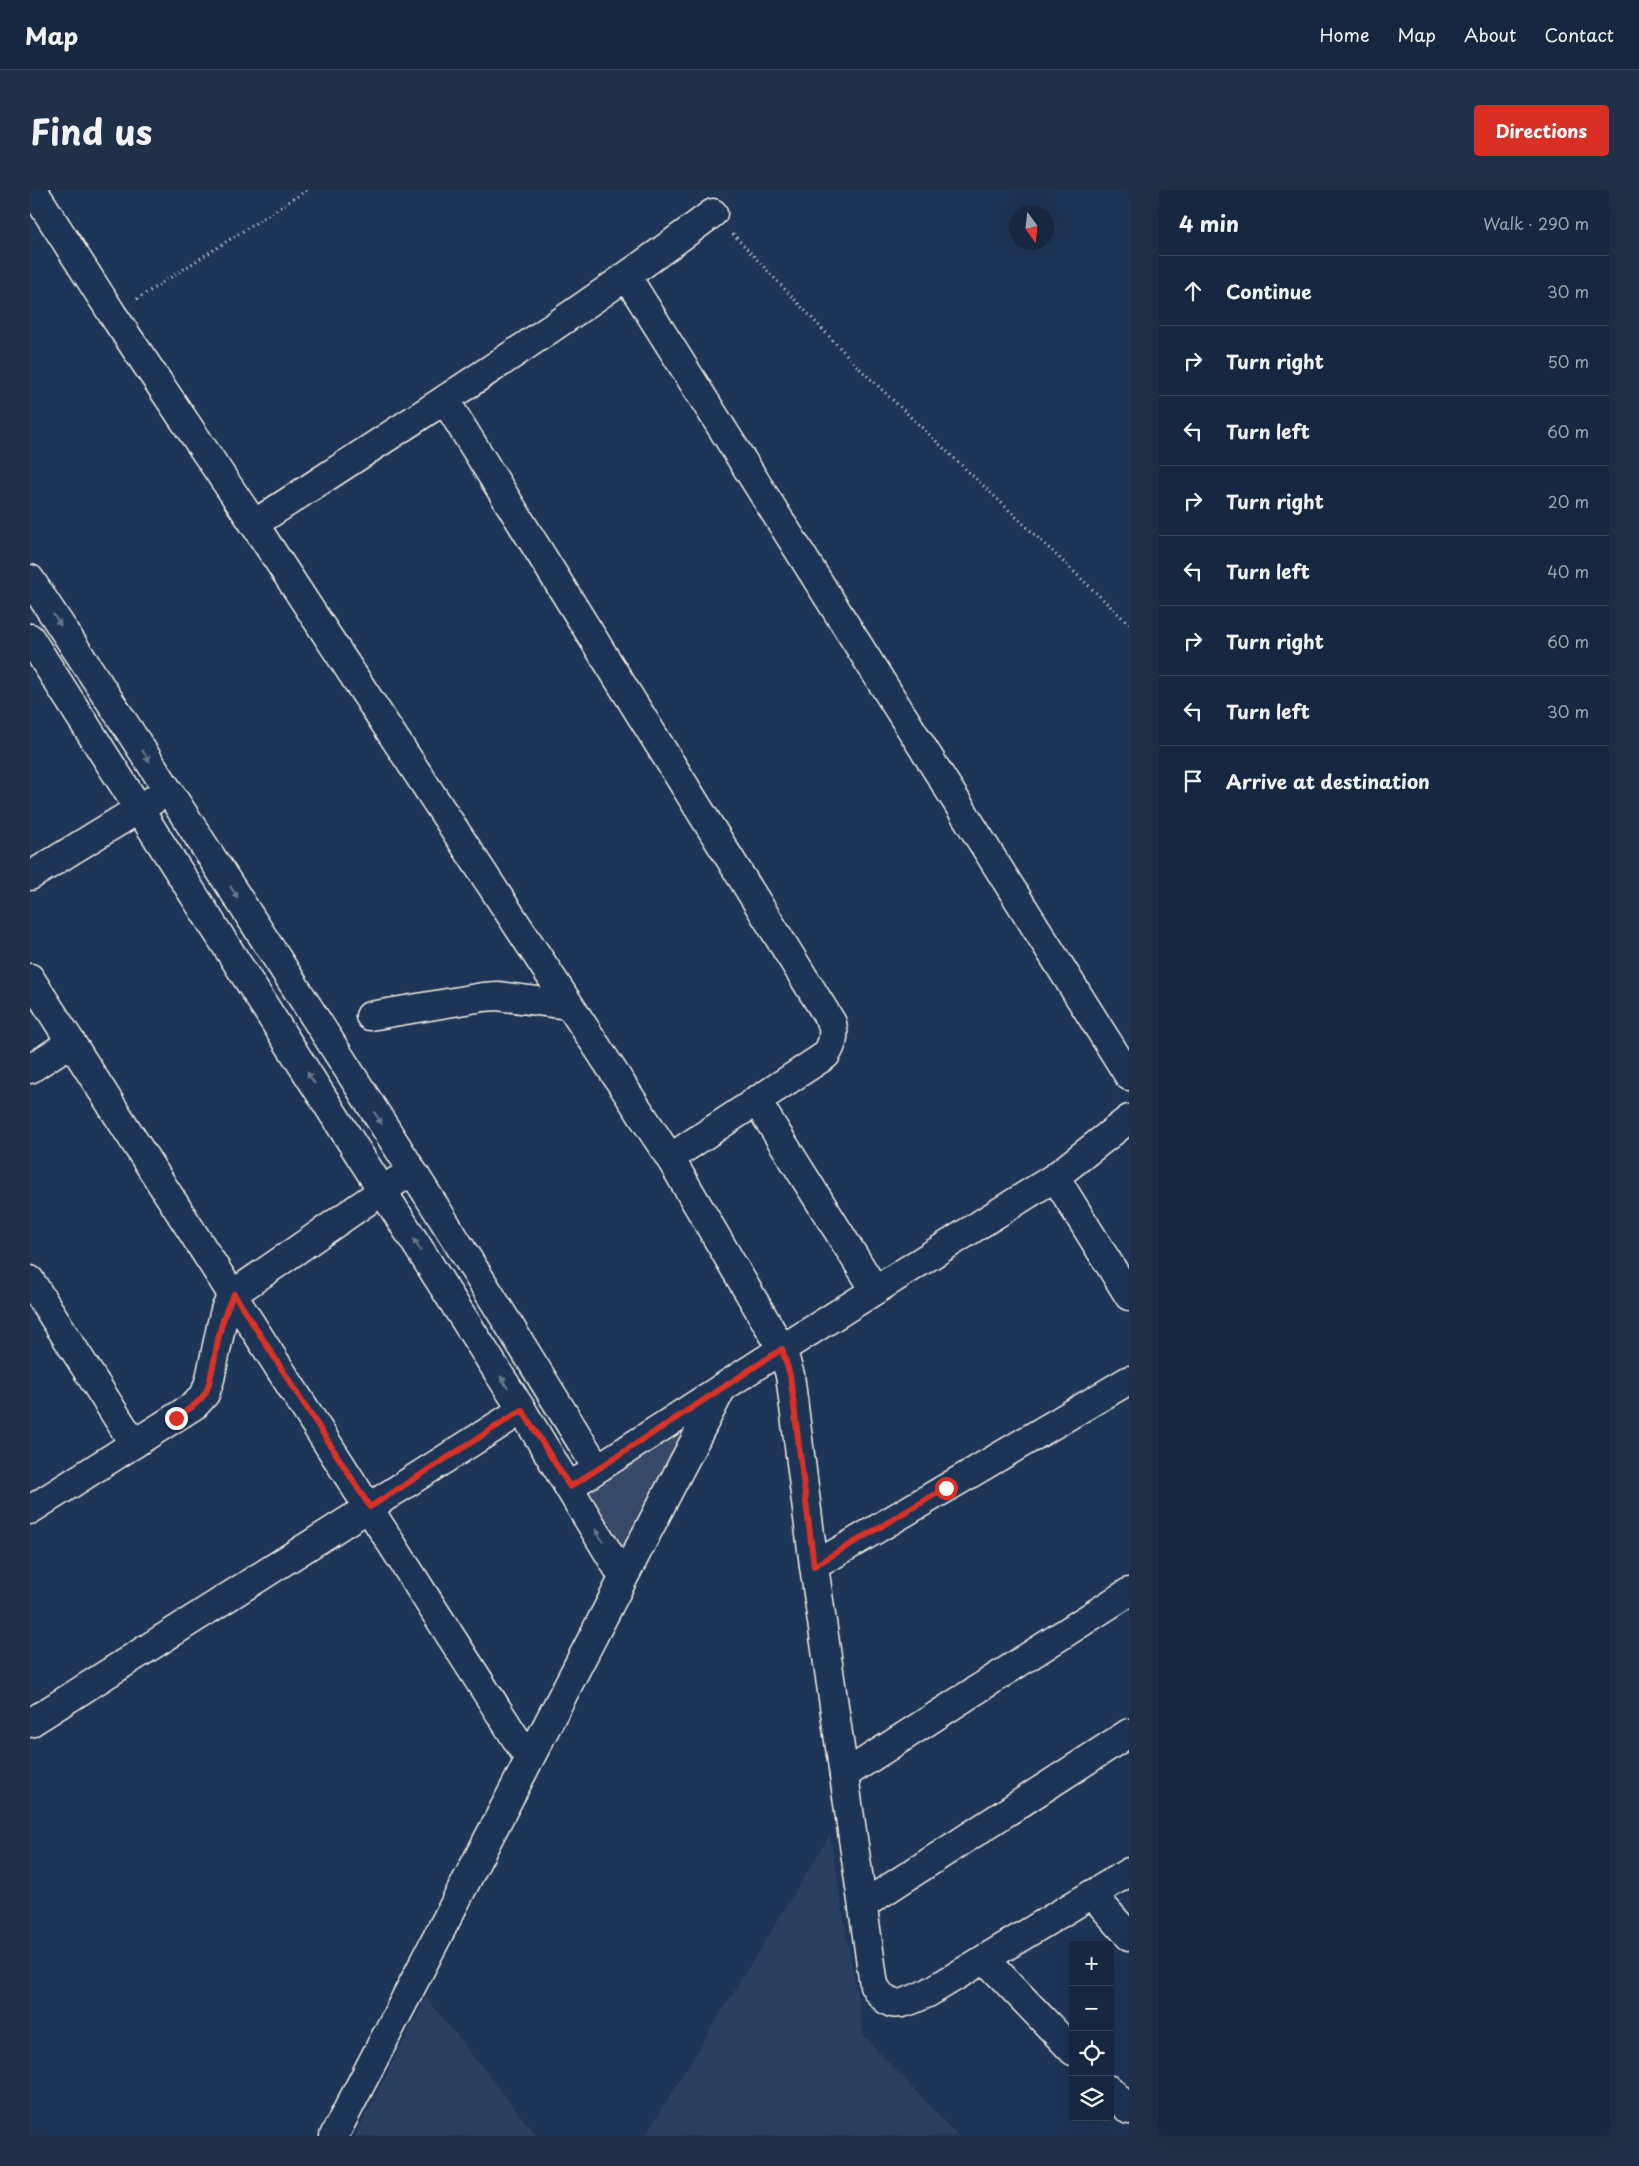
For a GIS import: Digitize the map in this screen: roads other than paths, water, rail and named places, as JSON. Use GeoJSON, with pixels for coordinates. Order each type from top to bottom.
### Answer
{"type":"FeatureCollection","features":[{"type":"Feature","properties":{"kind":"street"},"geometry":{"type":"LineString","coordinates":[[33,190],[113,315],[254,524],[670,1158],[782,1349],[790,1375],[814,1566],[874,1985],[881,1997],[890,2004],[901,2004],[928,1993],[1129,1872]]}},
{"type":"Feature","properties":{"kind":"street"},"geometry":{"type":"LineString","coordinates":[[254,524],[445,400],[627,277],[713,213]]}},
{"type":"Feature","properties":{"kind":"street"},"geometry":{"type":"LineString","coordinates":[[627,277],[1129,1076]]}},
{"type":"Feature","properties":{"kind":"street"},"geometry":{"type":"LineString","coordinates":[[445,400],[832,1023],[833,1043],[826,1055],[670,1158]]}},
{"type":"Feature","properties":{"kind":"street"},"geometry":{"type":"LineString","coordinates":[[30,579],[168,790],[412,1171],[597,1468]]}},
{"type":"Feature","properties":{"kind":"street"},"geometry":{"type":"LineString","coordinates":[[30,638],[522,1410],[623,1578]]}},
{"type":"Feature","properties":{"kind":"street"},"geometry":{"type":"LineString","coordinates":[[30,876],[168,790]]}},
{"type":"Feature","properties":{"kind":"street"},"geometry":{"type":"LineString","coordinates":[[30,978],[234,1294],[529,1759]]}},
{"type":"Feature","properties":{"kind":"street"},"geometry":{"type":"LineString","coordinates":[[370,1016],[498,996],[569,1005]]}},
{"type":"Feature","properties":{"kind":"street"},"geometry":{"type":"LineString","coordinates":[[30,1069],[71,1042]]}},
{"type":"Feature","properties":{"kind":"street"},"geometry":{"type":"LineString","coordinates":[[333,1113],[362,1093]]}},
{"type":"Feature","properties":{"kind":"street"},"geometry":{"type":"LineString","coordinates":[[756,1100],[875,1290]]}},
{"type":"Feature","properties":{"kind":"street"},"geometry":{"type":"LineString","coordinates":[[570,1487],[782,1349],[1055,1177],[1129,1119]]}},
{"type":"Feature","properties":{"kind":"street"},"geometry":{"type":"LineString","coordinates":[[30,1510],[195,1405],[205,1394],[225,1310],[234,1294],[412,1171]]}},
{"type":"Feature","properties":{"kind":"street"},"geometry":{"type":"LineString","coordinates":[[1055,1177],[1129,1296]]}},
{"type":"Feature","properties":{"kind":"street"},"geometry":{"type":"LineString","coordinates":[[30,1280],[134,1444]]}},
{"type":"Feature","properties":{"kind":"street"},"geometry":{"type":"LineString","coordinates":[[814,1566],[1129,1380]]}},
{"type":"Feature","properties":{"kind":"street"},"geometry":{"type":"LineString","coordinates":[[334,2136],[722,1388]]}},
{"type":"Feature","properties":{"kind":"street"},"geometry":{"type":"LineString","coordinates":[[30,1723],[522,1410]]}},
{"type":"Feature","properties":{"kind":"street"},"geometry":{"type":"LineString","coordinates":[[844,1775],[1129,1592]]}},
{"type":"Feature","properties":{"kind":"street"},"geometry":{"type":"LineString","coordinates":[[863,1905],[1129,1733]]}},
{"type":"Feature","properties":{"kind":"street"},"geometry":{"type":"LineString","coordinates":[[1092,1894],[1129,1936]]}},
{"type":"Feature","properties":{"kind":"street"},"geometry":{"type":"LineString","coordinates":[[985,1959],[1069,2047]]}},
{"type":"Feature","properties":{"kind":"street"},"geometry":{"type":"LineString","coordinates":[[1114,2094],[1129,2110]]}}]}
